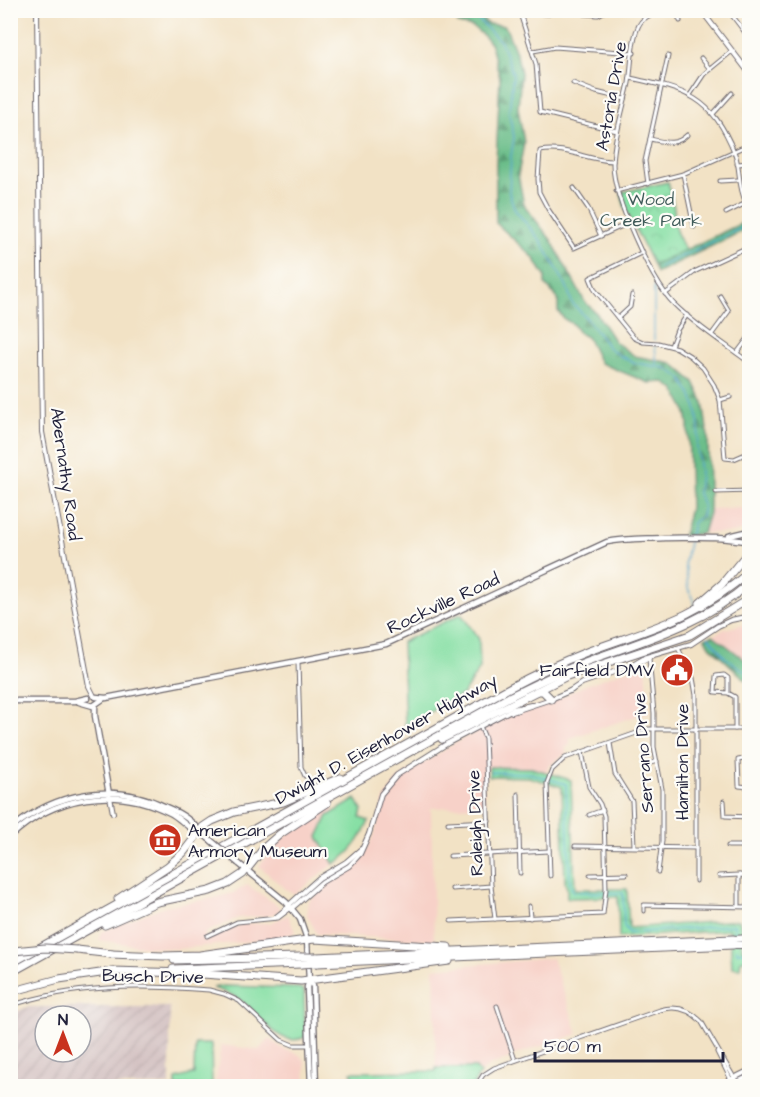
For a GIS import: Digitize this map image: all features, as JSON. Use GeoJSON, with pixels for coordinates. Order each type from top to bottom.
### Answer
{"type":"FeatureCollection","features":[{"type":"Feature","properties":{"kind":"highway"},"geometry":{"type":"LineString","coordinates":[[699,606],[750,550]]}},
{"type":"Feature","properties":{"kind":"highway","name":"Dwight D. Eisenhower Highway"},"geometry":{"type":"LineString","coordinates":[[10,973],[92,923],[531,676],[589,651],[643,633],[691,611],[728,590],[750,572]]}},
{"type":"Feature","properties":{"kind":"highway","name":"Dwight D. Eisenhower Highway"},"geometry":{"type":"LineString","coordinates":[[10,964],[341,791],[547,678],[671,632],[703,616],[750,583]]}},
{"type":"Feature","properties":{"kind":"highway"},"geometry":{"type":"LineString","coordinates":[[588,669],[699,635],[750,598]]}},
{"type":"Feature","properties":{"kind":"highway"},"geometry":{"type":"LineString","coordinates":[[404,756],[416,753],[555,682],[683,631],[693,626],[694,621]]}},
{"type":"Feature","properties":{"kind":"highway"},"geometry":{"type":"LineString","coordinates":[[552,699],[550,688],[555,682]]}},
{"type":"Feature","properties":{"kind":"highway"},"geometry":{"type":"LineString","coordinates":[[536,691],[543,691],[552,699]]}},
{"type":"Feature","properties":{"kind":"highway"},"geometry":{"type":"LineString","coordinates":[[92,923],[105,907],[152,879],[168,866],[212,821],[226,814],[283,802],[337,778],[351,776]]}},
{"type":"Feature","properties":{"kind":"highway"},"geometry":{"type":"LineString","coordinates":[[92,923],[110,923],[167,899],[219,888],[237,879],[264,848],[280,834],[335,798],[341,791]]}},
{"type":"Feature","properties":{"kind":"highway"},"geometry":{"type":"LineString","coordinates":[[12,951],[45,948],[184,961],[316,960],[496,955],[736,942],[750,938]]}},
{"type":"Feature","properties":{"kind":"highway"},"geometry":{"type":"LineString","coordinates":[[110,954],[200,955],[307,939],[483,949]]}},
{"type":"Feature","properties":{"kind":"highway"},"geometry":{"type":"LineString","coordinates":[[316,960],[483,949],[736,942],[750,945]]}},
{"type":"Feature","properties":{"kind":"highway"},"geometry":{"type":"LineString","coordinates":[[111,971],[309,981],[496,955]]}},
{"type":"Feature","properties":{"kind":"highway"},"geometry":{"type":"LineString","coordinates":[[10,992],[59,979],[111,971],[301,960]]}},
{"type":"Feature","properties":{"kind":"main road"},"geometry":{"type":"LineString","coordinates":[[721,538],[750,531]]}},
{"type":"Feature","properties":{"kind":"main road","name":"Rockville Road"},"geometry":{"type":"LineString","coordinates":[[92,701],[375,647],[396,640],[607,542],[632,538],[695,537],[750,542]]}},
{"type":"Feature","properties":{"kind":"main road"},"geometry":{"type":"LineString","coordinates":[[10,701],[92,701]]}},
{"type":"Feature","properties":{"kind":"main road","name":"Abernathy Road"},"geometry":{"type":"LineString","coordinates":[[92,701],[110,795]]}},
{"type":"Feature","properties":{"kind":"main road"},"geometry":{"type":"LineString","coordinates":[[10,830],[31,814],[56,802],[82,795],[110,795],[134,801],[156,807],[189,823],[291,906],[303,925],[307,939],[309,981],[313,986],[311,1086]]}},
{"type":"Feature","properties":{"kind":"main road"},"geometry":{"type":"LineString","coordinates":[[10,837],[27,823],[57,806],[110,795]]}},
{"type":"Feature","properties":{"kind":"main road"},"geometry":{"type":"LineString","coordinates":[[312,1045],[316,1086]]}},
{"type":"Feature","properties":{"kind":"street","name":"Abernathy Road"},"geometry":{"type":"LineString","coordinates":[[37,10],[42,432],[92,701]]}},
{"type":"Feature","properties":{"kind":"street"},"geometry":{"type":"LineString","coordinates":[[585,14],[598,15],[607,10]]}},
{"type":"Feature","properties":{"kind":"street"},"geometry":{"type":"LineString","coordinates":[[639,10],[645,18],[661,10]]}},
{"type":"Feature","properties":{"kind":"street"},"geometry":{"type":"LineString","coordinates":[[675,10],[680,21]]}},
{"type":"Feature","properties":{"kind":"street"},"geometry":{"type":"LineString","coordinates":[[701,10],[750,74]]}},
{"type":"Feature","properties":{"kind":"street"},"geometry":{"type":"LineString","coordinates":[[728,10],[748,33],[750,39]]}},
{"type":"Feature","properties":{"kind":"street"},"geometry":{"type":"LineString","coordinates":[[549,14],[520,13],[537,69],[540,112],[618,131]]}},
{"type":"Feature","properties":{"kind":"street","name":"Astoria Drive"},"geometry":{"type":"LineString","coordinates":[[645,18],[636,30],[630,78],[618,131],[614,161],[616,191],[629,223],[665,294],[687,315],[750,363]]}},
{"type":"Feature","properties":{"kind":"street"},"geometry":{"type":"LineString","coordinates":[[533,51],[555,47],[634,53]]}},
{"type":"Feature","properties":{"kind":"street"},"geometry":{"type":"LineString","coordinates":[[690,95],[699,80],[732,51]]}},
{"type":"Feature","properties":{"kind":"street"},"geometry":{"type":"LineString","coordinates":[[648,183],[645,167],[668,56]]}},
{"type":"Feature","properties":{"kind":"street"},"geometry":{"type":"LineString","coordinates":[[701,58],[710,69]]}},
{"type":"Feature","properties":{"kind":"street"},"geometry":{"type":"LineString","coordinates":[[630,78],[663,85],[690,95],[713,114],[721,125],[734,151],[740,191],[748,202],[726,213]]}},
{"type":"Feature","properties":{"kind":"street"},"geometry":{"type":"LineString","coordinates":[[573,83],[596,92],[625,99]]}},
{"type":"Feature","properties":{"kind":"street"},"geometry":{"type":"LineString","coordinates":[[713,114],[732,93]]}},
{"type":"Feature","properties":{"kind":"street"},"geometry":{"type":"LineString","coordinates":[[650,139],[674,142],[682,140],[687,135]]}},
{"type":"Feature","properties":{"kind":"street"},"geometry":{"type":"LineString","coordinates":[[616,191],[683,174],[750,144]]}},
{"type":"Feature","properties":{"kind":"street"},"geometry":{"type":"LineString","coordinates":[[614,161],[598,160],[560,150],[540,151],[539,192],[574,248],[629,223]]}},
{"type":"Feature","properties":{"kind":"street"},"geometry":{"type":"LineString","coordinates":[[737,164],[750,163]]}},
{"type":"Feature","properties":{"kind":"street"},"geometry":{"type":"LineString","coordinates":[[683,174],[694,227]]}},
{"type":"Feature","properties":{"kind":"street"},"geometry":{"type":"LineString","coordinates":[[720,181],[738,180]]}},
{"type":"Feature","properties":{"kind":"street"},"geometry":{"type":"LineString","coordinates":[[574,188],[588,208],[601,236]]}},
{"type":"Feature","properties":{"kind":"street"},"geometry":{"type":"LineString","coordinates":[[665,294],[696,271],[750,246]]}},
{"type":"Feature","properties":{"kind":"street"},"geometry":{"type":"LineString","coordinates":[[744,248],[749,269]]}},
{"type":"Feature","properties":{"kind":"street"},"geometry":{"type":"LineString","coordinates":[[643,252],[591,279],[595,290],[630,335],[638,341],[671,346],[690,356],[703,368],[720,400],[725,458],[734,459],[750,452]]}},
{"type":"Feature","properties":{"kind":"street"},"geometry":{"type":"LineString","coordinates":[[618,318],[630,307],[632,295]]}},
{"type":"Feature","properties":{"kind":"street"},"geometry":{"type":"LineString","coordinates":[[712,334],[729,310],[720,296]]}},
{"type":"Feature","properties":{"kind":"street"},"geometry":{"type":"LineString","coordinates":[[671,346],[677,330],[687,315]]}},
{"type":"Feature","properties":{"kind":"street"},"geometry":{"type":"LineString","coordinates":[[737,353],[749,337]]}},
{"type":"Feature","properties":{"kind":"street"},"geometry":{"type":"LineString","coordinates":[[720,400],[730,397]]}},
{"type":"Feature","properties":{"kind":"street"},"geometry":{"type":"LineString","coordinates":[[745,455],[750,465]]}},
{"type":"Feature","properties":{"kind":"street"},"geometry":{"type":"LineString","coordinates":[[716,492],[750,491]]}},
{"type":"Feature","properties":{"kind":"street"},"geometry":{"type":"LineString","coordinates":[[709,628],[750,616]]}},
{"type":"Feature","properties":{"kind":"street"},"geometry":{"type":"LineString","coordinates":[[207,936],[237,922],[278,918],[322,882],[349,866],[360,854],[369,834],[378,802],[390,781],[410,765],[521,706],[552,699],[631,665],[633,662],[671,651],[672,648],[691,644],[699,635]]}},
{"type":"Feature","properties":{"kind":"street","name":"Hamilton Drive"},"geometry":{"type":"LineString","coordinates":[[678,648],[694,682],[696,695],[696,880]]}},
{"type":"Feature","properties":{"kind":"street","name":"Serrano Drive"},"geometry":{"type":"LineString","coordinates":[[649,658],[654,747],[662,789],[658,872]]}},
{"type":"Feature","properties":{"kind":"street"},"geometry":{"type":"LineString","coordinates":[[298,662],[301,767],[305,776]]}},
{"type":"Feature","properties":{"kind":"street"},"geometry":{"type":"LineString","coordinates":[[728,693],[727,676],[716,676],[715,692],[728,693],[735,697],[735,729]]}},
{"type":"Feature","properties":{"kind":"street","name":"Raleigh Drive"},"geometry":{"type":"LineString","coordinates":[[480,726],[485,738],[491,886],[495,919]]}},
{"type":"Feature","properties":{"kind":"street"},"geometry":{"type":"LineString","coordinates":[[550,876],[547,783],[550,773],[565,758],[654,729],[750,729]]}},
{"type":"Feature","properties":{"kind":"street"},"geometry":{"type":"LineString","coordinates":[[610,743],[615,774],[632,801],[634,846]]}},
{"type":"Feature","properties":{"kind":"street"},"geometry":{"type":"LineString","coordinates":[[451,921],[603,914],[606,875],[603,810],[589,787],[582,752]]}},
{"type":"Feature","properties":{"kind":"street"},"geometry":{"type":"LineString","coordinates":[[750,759],[738,760],[740,786],[750,787]]}},
{"type":"Feature","properties":{"kind":"street"},"geometry":{"type":"LineString","coordinates":[[645,765],[657,761]]}},
{"type":"Feature","properties":{"kind":"street"},"geometry":{"type":"LineString","coordinates":[[518,794],[520,873]]}},
{"type":"Feature","properties":{"kind":"street","name":"Abernathy Road"},"geometry":{"type":"LineString","coordinates":[[110,795],[113,813]]}},
{"type":"Feature","properties":{"kind":"street"},"geometry":{"type":"LineString","coordinates":[[724,801],[725,816],[750,817]]}},
{"type":"Feature","properties":{"kind":"street"},"geometry":{"type":"LineString","coordinates":[[589,815],[603,810]]}},
{"type":"Feature","properties":{"kind":"street"},"geometry":{"type":"LineString","coordinates":[[448,823],[489,821]]}},
{"type":"Feature","properties":{"kind":"street"},"geometry":{"type":"LineString","coordinates":[[575,846],[696,848]]}},
{"type":"Feature","properties":{"kind":"street"},"geometry":{"type":"LineString","coordinates":[[728,846],[750,846]]}},
{"type":"Feature","properties":{"kind":"street"},"geometry":{"type":"LineString","coordinates":[[450,856],[549,852]]}},
{"type":"Feature","properties":{"kind":"street"},"geometry":{"type":"LineString","coordinates":[[590,875],[626,874]]}},
{"type":"Feature","properties":{"kind":"street"},"geometry":{"type":"LineString","coordinates":[[739,875],[739,905]]}},
{"type":"Feature","properties":{"kind":"street"},"geometry":{"type":"LineString","coordinates":[[719,876],[750,876]]}},
{"type":"Feature","properties":{"kind":"street"},"geometry":{"type":"LineString","coordinates":[[452,889],[491,886]]}},
{"type":"Feature","properties":{"kind":"street"},"geometry":{"type":"LineString","coordinates":[[644,911],[644,905],[679,905],[700,908],[739,905],[750,907]]}},
{"type":"Feature","properties":{"kind":"street"},"geometry":{"type":"LineString","coordinates":[[529,906],[530,918]]}},
{"type":"Feature","properties":{"kind":"street","name":"Busch Drive"},"geometry":{"type":"LineString","coordinates":[[10,1006],[57,993],[100,988],[209,990],[238,1001],[281,1040],[293,1045],[312,1045]]}},
{"type":"Feature","properties":{"kind":"street"},"geometry":{"type":"LineString","coordinates":[[497,1006],[515,1060]]}},
{"type":"Feature","properties":{"kind":"street"},"geometry":{"type":"LineString","coordinates":[[476,1086],[488,1071],[515,1060],[671,1007],[678,1007],[695,1015],[701,1021],[735,1083]]}},
{"type":"Feature","properties":{"kind":"street"},"geometry":{"type":"LineString","coordinates":[[718,1086],[735,1083],[750,1070]]}},
{"type":"Feature","properties":{"kind":"street"},"geometry":{"type":"LineString","coordinates":[[728,1086],[750,1076]]}},
{"type":"Feature","properties":{"kind":"shaded area"},"geometry":{"type":"Polygon","coordinates":[[[749,508],[749,529],[732,533],[703,533],[709,509],[749,508]]]}},
{"type":"Feature","properties":{"kind":"shaded area"},"geometry":{"type":"Polygon","coordinates":[[[749,623],[749,663],[713,635],[725,629],[749,623]]]}},
{"type":"Feature","properties":{"kind":"shaded area"},"geometry":{"type":"Polygon","coordinates":[[[642,664],[646,665],[649,712],[570,738],[570,745],[566,747],[566,753],[548,767],[546,772],[532,768],[489,767],[483,770],[485,806],[431,808],[434,941],[317,934],[307,915],[309,901],[326,885],[354,867],[363,857],[374,836],[384,799],[403,775],[457,742],[516,712],[548,704],[583,686],[642,664]]]}},
{"type":"Feature","properties":{"kind":"shaded area"},"geometry":{"type":"Polygon","coordinates":[[[332,807],[334,811],[328,816],[318,837],[334,864],[295,894],[285,889],[259,866],[274,846],[292,831],[332,807]]]}},
{"type":"Feature","properties":{"kind":"shaded area"},"geometry":{"type":"Polygon","coordinates":[[[247,885],[280,907],[279,912],[267,916],[238,918],[206,932],[202,941],[242,924],[270,923],[288,915],[295,932],[283,938],[177,949],[99,940],[101,932],[165,906],[215,898],[233,893],[247,885]]]}},
{"type":"Feature","properties":{"kind":"shaded area"},"geometry":{"type":"Polygon","coordinates":[[[552,958],[578,1034],[511,1056],[489,1066],[480,1073],[476,1068],[436,1068],[434,968],[552,958]]]}},
{"type":"Feature","properties":{"kind":"shaded area"},"geometry":{"type":"Polygon","coordinates":[[[27,1007],[33,1007],[33,1064],[93,1064],[93,1007],[170,1007],[170,1086],[11,1086],[11,1014],[27,1007]]]}},
{"type":"Feature","properties":{"kind":"shaded area"},"geometry":{"type":"Polygon","coordinates":[[[269,1039],[285,1050],[297,1053],[305,1060],[306,1086],[215,1086],[221,1045],[259,1050],[269,1039]]]}},
{"type":"Feature","properties":{"kind":"green space"},"geometry":{"type":"Polygon","coordinates":[[[455,11],[473,11],[488,24],[505,26],[517,55],[521,73],[518,108],[524,143],[518,175],[524,205],[551,240],[585,302],[597,314],[615,342],[635,356],[672,363],[694,382],[703,401],[708,437],[709,513],[703,533],[683,536],[690,508],[688,422],[685,409],[674,389],[664,382],[649,383],[600,363],[587,337],[579,333],[573,324],[564,319],[558,311],[558,299],[545,284],[545,276],[533,257],[496,223],[500,78],[491,45],[473,27],[458,24],[455,11]]]}},
{"type":"Feature","properties":{"kind":"green space","name":"Wood Creek Park"},"geometry":{"type":"Polygon","coordinates":[[[668,182],[676,231],[685,250],[653,265],[625,208],[621,194],[668,182]]]}},
{"type":"Feature","properties":{"kind":"green space"},"geometry":{"type":"Polygon","coordinates":[[[749,220],[749,228],[656,273],[653,265],[749,220]]]}},
{"type":"Feature","properties":{"kind":"green space"},"geometry":{"type":"Polygon","coordinates":[[[461,614],[479,639],[480,668],[463,694],[405,726],[402,642],[461,614]]]}},
{"type":"Feature","properties":{"kind":"green space"},"geometry":{"type":"Polygon","coordinates":[[[713,635],[749,663],[749,683],[708,644],[705,638],[713,635]]]}},
{"type":"Feature","properties":{"kind":"green space"},"geometry":{"type":"Polygon","coordinates":[[[489,767],[532,768],[571,780],[575,889],[627,889],[629,928],[739,920],[742,949],[749,949],[749,960],[741,960],[740,968],[732,967],[730,930],[619,938],[618,897],[567,898],[562,787],[529,777],[489,776],[489,767]]]}},
{"type":"Feature","properties":{"kind":"green space"},"geometry":{"type":"Polygon","coordinates":[[[356,799],[362,810],[360,818],[369,821],[355,845],[334,864],[318,837],[328,816],[356,799]]]}},
{"type":"Feature","properties":{"kind":"green space"},"geometry":{"type":"Polygon","coordinates":[[[222,986],[304,990],[305,1037],[296,1040],[279,1035],[240,1000],[213,988],[222,986]]]}},
{"type":"Feature","properties":{"kind":"green space"},"geometry":{"type":"Polygon","coordinates":[[[195,1044],[211,1044],[212,1086],[176,1086],[176,1079],[194,1074],[195,1044]]]}},
{"type":"Feature","properties":{"kind":"green space"},"geometry":{"type":"Polygon","coordinates":[[[436,1068],[476,1068],[480,1073],[473,1086],[358,1086],[351,1072],[436,1071],[436,1068]]]}},
{"type":"Feature","properties":{"kind":"waterway"},"geometry":{"type":"LineString","coordinates":[[468,10],[501,42],[513,74],[509,113],[514,137],[509,193],[515,210],[541,241],[567,287],[572,303],[608,347],[620,356],[636,363],[666,368],[681,378],[692,396],[699,428],[698,493],[703,507],[701,516],[693,523],[685,562],[688,588],[696,607]]}},
{"type":"Feature","properties":{"kind":"waterway"},"geometry":{"type":"LineString","coordinates":[[657,268],[750,224]]}},
{"type":"Feature","properties":{"kind":"waterway"},"geometry":{"type":"LineString","coordinates":[[654,286],[654,340]]}},
{"type":"Feature","properties":{"kind":"waterway"},"geometry":{"type":"LineString","coordinates":[[655,346],[657,365]]}},
{"type":"Feature","properties":{"kind":"waterway"},"geometry":{"type":"LineString","coordinates":[[708,636],[725,657],[750,675]]}},
{"type":"Feature","properties":{"kind":"waterway"},"geometry":{"type":"LineString","coordinates":[[491,772],[529,773],[566,784],[570,882],[573,892],[623,893],[624,926],[629,933],[734,925],[736,938]]}},
{"type":"Feature","properties":{"kind":"waterway"},"geometry":{"type":"LineString","coordinates":[[737,949],[737,952],[750,952]]}},
{"type":"Feature","properties":{"kind":"place","name":"Fairfield DMV"},"geometry":{"type":"Point","coordinates":[677,670]}},
{"type":"Feature","properties":{"kind":"place","name":"American Armory Museum"},"geometry":{"type":"Point","coordinates":[165,840]}}]}
